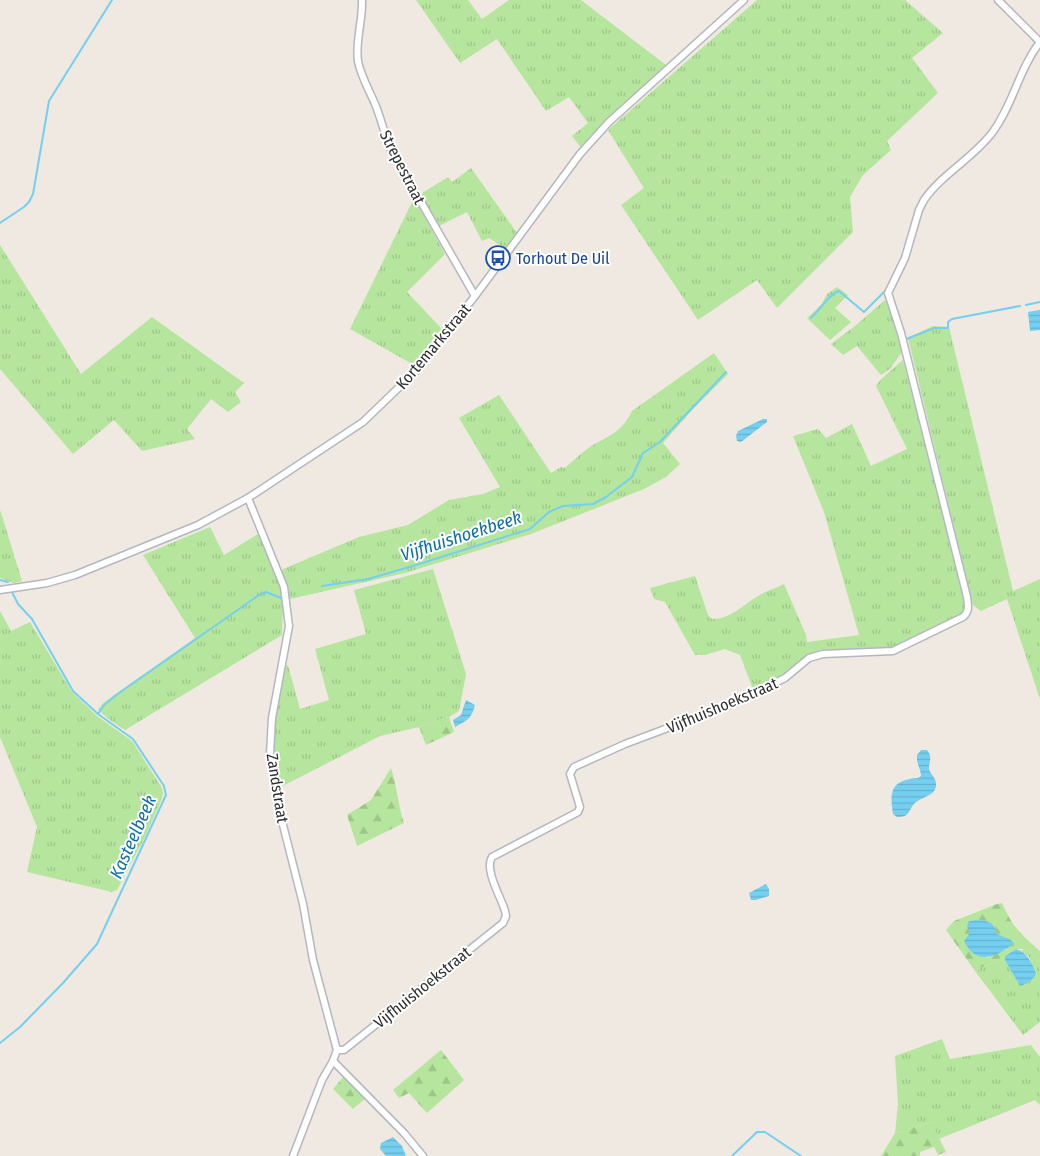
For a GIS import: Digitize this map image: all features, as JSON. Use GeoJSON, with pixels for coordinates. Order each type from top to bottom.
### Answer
{"type":"FeatureCollection","features":[{"type":"Feature","properties":{"kind":"street","name":"Strepestraat"},"geometry":{"type":"LineString","coordinates":[[362,0],[358,63],[376,107],[383,132],[390,148],[474,296]]}},
{"type":"Feature","properties":{"kind":"street","name":"Kortemarkstraat"},"geometry":{"type":"LineString","coordinates":[[0,590],[47,583],[75,575],[198,525],[248,498],[363,422],[416,372],[580,154],[610,122],[744,0]]}},
{"type":"Feature","properties":{"kind":"street"},"geometry":{"type":"LineString","coordinates":[[998,0],[1040,42]]}},
{"type":"Feature","properties":{"kind":"street","name":"Vijfhuishoekstraat"},"geometry":{"type":"LineString","coordinates":[[337,1050],[344,1050],[503,923],[506,916],[505,911],[489,869],[490,860],[492,857],[578,812],[580,807],[570,774],[574,767],[625,744],[737,702],[785,678],[813,656],[894,651],[966,614],[968,607],[966,597],[900,333],[888,293],[905,258],[919,210],[924,200],[991,134],[1006,112],[1030,59],[1040,42]]}},
{"type":"Feature","properties":{"kind":"street","name":"Zandstraat"},"geometry":{"type":"LineString","coordinates":[[248,498],[284,587],[288,626],[272,718],[270,754],[283,825],[337,1050]]}},
{"type":"Feature","properties":{"kind":"street"},"geometry":{"type":"LineString","coordinates":[[293,1156],[322,1080],[337,1050]]}},
{"type":"Feature","properties":{"kind":"street"},"geometry":{"type":"LineString","coordinates":[[333,1061],[404,1133],[423,1156]]}},
{"type":"Feature","properties":{"kind":"green space"},"geometry":{"type":"Polygon","coordinates":[[[416,0],[468,0],[482,19],[509,0],[581,0],[666,65],[581,148],[572,136],[588,123],[569,97],[546,111],[497,39],[460,63],[416,0]]]}},
{"type":"Feature","properties":{"kind":"green space"},"geometry":{"type":"Polygon","coordinates":[[[757,0],[905,0],[943,33],[912,58],[938,93],[887,141],[891,150],[863,175],[850,197],[853,232],[777,308],[757,280],[698,320],[621,205],[644,188],[608,130],[757,0]]]}},
{"type":"Feature","properties":{"kind":"green space"},"geometry":{"type":"Polygon","coordinates":[[[471,168],[517,233],[505,248],[489,238],[482,241],[467,212],[437,227],[419,195],[448,177],[452,182],[471,168]]]}},
{"type":"Feature","properties":{"kind":"green space"},"geometry":{"type":"Polygon","coordinates":[[[414,198],[445,254],[407,292],[442,329],[414,365],[350,329],[414,198]]]}},
{"type":"Feature","properties":{"kind":"green space"},"geometry":{"type":"Polygon","coordinates":[[[0,245],[81,374],[152,317],[244,383],[235,392],[241,402],[228,412],[211,399],[187,429],[195,439],[142,451],[114,420],[73,454],[0,369],[0,245]]]}},
{"type":"Feature","properties":{"kind":"green space"},"geometry":{"type":"Polygon","coordinates":[[[837,287],[848,295],[835,308],[851,322],[830,340],[807,318],[821,305],[827,294],[837,287]]]}},
{"type":"Feature","properties":{"kind":"green space"},"geometry":{"type":"Polygon","coordinates":[[[885,300],[893,317],[902,352],[890,369],[881,375],[857,346],[843,355],[831,344],[885,300]]]}},
{"type":"Feature","properties":{"kind":"green space"},"geometry":{"type":"Polygon","coordinates":[[[933,326],[949,327],[1013,591],[1040,579],[1040,699],[1007,599],[981,611],[973,605],[908,338],[933,326]]]}},
{"type":"Feature","properties":{"kind":"green space"},"geometry":{"type":"Polygon","coordinates":[[[714,353],[728,374],[663,443],[680,464],[666,477],[644,489],[531,534],[405,573],[290,599],[281,570],[359,537],[408,525],[449,500],[483,494],[500,487],[459,418],[499,395],[551,473],[561,467],[565,468],[587,449],[615,432],[624,424],[632,411],[714,353]]]}},
{"type":"Feature","properties":{"kind":"green space"},"geometry":{"type":"Polygon","coordinates":[[[903,360],[967,607],[965,613],[897,648],[822,653],[794,671],[754,692],[740,655],[725,649],[705,655],[695,655],[665,602],[654,599],[650,588],[695,576],[708,615],[712,619],[725,617],[761,594],[784,584],[806,635],[807,642],[859,635],[824,512],[793,436],[818,429],[826,438],[852,424],[871,466],[907,449],[876,386],[903,360]]]}},
{"type":"Feature","properties":{"kind":"green space"},"geometry":{"type":"Polygon","coordinates":[[[0,510],[22,581],[14,583],[0,578],[0,510]]]}},
{"type":"Feature","properties":{"kind":"green space"},"geometry":{"type":"Polygon","coordinates":[[[210,527],[224,555],[258,534],[281,586],[283,605],[282,635],[125,730],[98,710],[103,703],[195,638],[143,555],[210,527]]]}},
{"type":"Feature","properties":{"kind":"green space"},"geometry":{"type":"Polygon","coordinates":[[[433,569],[466,674],[459,711],[449,717],[419,727],[380,736],[279,788],[274,760],[273,728],[283,665],[288,665],[300,709],[329,700],[315,649],[366,634],[354,590],[433,569]]]}},
{"type":"Feature","properties":{"kind":"green space"},"geometry":{"type":"Polygon","coordinates":[[[0,611],[11,631],[30,622],[72,692],[97,716],[132,741],[162,788],[161,801],[145,837],[117,890],[112,892],[27,872],[37,827],[0,737],[0,611]]]}},
{"type":"Feature","properties":{"kind":"green space"},"geometry":{"type":"Polygon","coordinates":[[[449,717],[454,732],[426,745],[419,727],[449,717]]]}},
{"type":"Feature","properties":{"kind":"green space"},"geometry":{"type":"Polygon","coordinates":[[[391,768],[404,823],[357,846],[347,815],[371,800],[391,768]]]}},
{"type":"Feature","properties":{"kind":"green space"},"geometry":{"type":"Polygon","coordinates":[[[1002,903],[1009,918],[1018,930],[1040,951],[1040,961],[1026,949],[1016,949],[975,971],[946,930],[954,921],[1002,903]],[[969,921],[970,933],[987,958],[1007,949],[987,921],[969,921]]]}},
{"type":"Feature","properties":{"kind":"green space"},"geometry":{"type":"Polygon","coordinates":[[[1026,949],[1040,961],[1040,1022],[1023,1035],[975,971],[1005,956],[1005,960],[1036,973],[1029,957],[1021,950],[1026,949]]]}},
{"type":"Feature","properties":{"kind":"green space"},"geometry":{"type":"Polygon","coordinates":[[[942,1039],[950,1059],[1031,1045],[1040,1057],[1040,1105],[1035,1100],[939,1139],[931,1122],[895,1133],[898,1104],[895,1056],[942,1039]]]}},
{"type":"Feature","properties":{"kind":"green space"},"geometry":{"type":"Polygon","coordinates":[[[441,1050],[464,1080],[427,1113],[409,1093],[399,1098],[393,1090],[441,1050]]]}},
{"type":"Feature","properties":{"kind":"green space"},"geometry":{"type":"Polygon","coordinates":[[[345,1075],[367,1097],[353,1109],[333,1089],[345,1075]]]}},
{"type":"Feature","properties":{"kind":"green space"},"geometry":{"type":"Polygon","coordinates":[[[931,1122],[946,1152],[938,1155],[934,1147],[920,1152],[920,1156],[881,1156],[895,1133],[931,1122]]]}},
{"type":"Feature","properties":{"kind":"water"},"geometry":{"type":"Polygon","coordinates":[[[1040,310],[1040,330],[1030,331],[1028,312],[1040,310]]]}},
{"type":"Feature","properties":{"kind":"water"},"geometry":{"type":"Polygon","coordinates":[[[763,419],[767,419],[767,422],[741,442],[737,441],[738,431],[763,419]]]}},
{"type":"Feature","properties":{"kind":"water"},"geometry":{"type":"Polygon","coordinates":[[[466,700],[475,705],[471,716],[455,727],[453,720],[461,715],[466,700]]]}},
{"type":"Feature","properties":{"kind":"water"},"geometry":{"type":"Polygon","coordinates":[[[921,750],[927,750],[930,755],[929,769],[936,781],[936,788],[931,794],[917,801],[907,815],[897,817],[893,814],[892,793],[894,788],[903,781],[921,776],[917,755],[921,750]]]}},
{"type":"Feature","properties":{"kind":"water"},"geometry":{"type":"Polygon","coordinates":[[[766,884],[769,889],[769,896],[751,900],[749,893],[766,884]]]}},
{"type":"Feature","properties":{"kind":"water"},"geometry":{"type":"Polygon","coordinates":[[[969,921],[990,922],[997,934],[1014,943],[993,956],[980,957],[974,954],[964,941],[970,933],[967,926],[969,921]]]}},
{"type":"Feature","properties":{"kind":"water"},"geometry":{"type":"Polygon","coordinates":[[[1016,949],[1026,955],[1036,973],[1032,980],[1020,986],[1005,960],[1005,956],[1016,949]]]}},
{"type":"Feature","properties":{"kind":"water"},"geometry":{"type":"Polygon","coordinates":[[[393,1137],[402,1146],[406,1156],[386,1156],[380,1149],[381,1143],[393,1137]]]}},
{"type":"Feature","properties":{"kind":"waterway","name":"Kasteelbeek"},"geometry":{"type":"LineString","coordinates":[[0,223],[29,202],[33,194],[49,101],[112,0]]}},
{"type":"Feature","properties":{"kind":"waterway","name":"Vijfhuishoekbeek"},"geometry":{"type":"LineString","coordinates":[[811,318],[828,299],[839,291],[864,312],[886,290]]}},
{"type":"Feature","properties":{"kind":"waterway","name":"Vijfhuishoekbeek"},"geometry":{"type":"LineString","coordinates":[[1026,305],[1040,302]]}},
{"type":"Feature","properties":{"kind":"waterway","name":"Vijfhuishoekbeek"},"geometry":{"type":"LineString","coordinates":[[904,340],[934,328],[948,328],[948,322],[952,319],[1020,306]]}},
{"type":"Feature","properties":{"kind":"waterway","name":"Vijfhuishoekbeek"},"geometry":{"type":"LineString","coordinates":[[322,586],[368,579],[416,565],[530,529],[549,512],[563,506],[593,504],[606,497],[632,477],[643,453],[660,442],[726,372]]}},
{"type":"Feature","properties":{"kind":"waterway","name":"Kasteelbeek"},"geometry":{"type":"LineString","coordinates":[[0,580],[8,582]]}},
{"type":"Feature","properties":{"kind":"waterway","name":"Kasteelbeek"},"geometry":{"type":"LineString","coordinates":[[0,1043],[20,1027],[63,983],[97,944],[166,795],[164,786],[133,739],[98,714],[73,691],[32,619],[18,604],[12,592]]}},
{"type":"Feature","properties":{"kind":"waterway","name":"Vijfhuishoekbeek"},"geometry":{"type":"LineString","coordinates":[[98,714],[104,705],[119,693],[259,595],[266,592],[281,598]]}},
{"type":"Feature","properties":{"kind":"waterway"},"geometry":{"type":"LineString","coordinates":[[732,1156],[757,1132],[765,1132],[801,1156]]}},
{"type":"Feature","properties":{"kind":"place","name":"Torhout De Uil"},"geometry":{"type":"Point","coordinates":[498,258]}}]}
